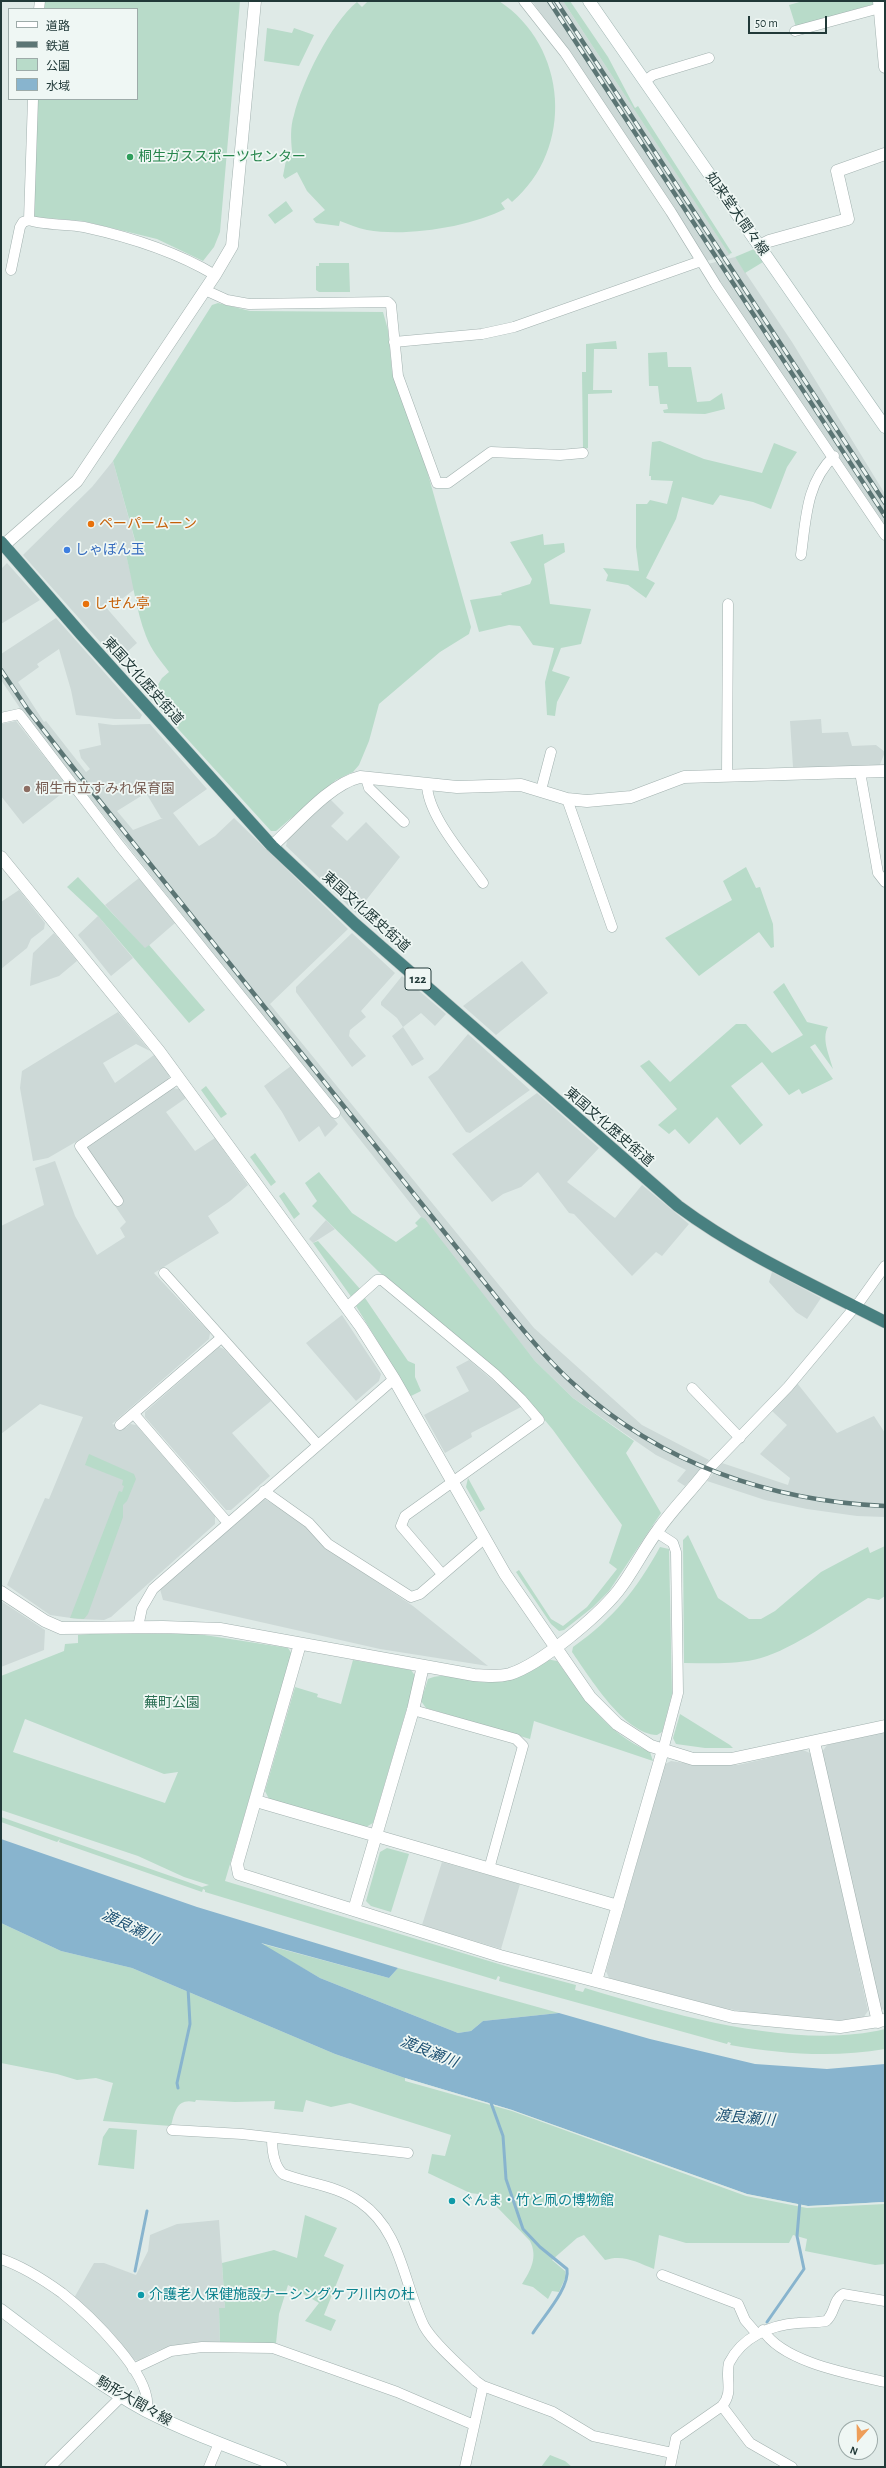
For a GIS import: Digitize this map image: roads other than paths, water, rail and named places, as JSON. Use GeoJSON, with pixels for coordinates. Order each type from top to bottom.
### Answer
{"type":"FeatureCollection","features":[{"type":"Feature","properties":{"kind":"highway","name":"東国文化歴史街道"},"geometry":{"type":"LineString","coordinates":[[3,544],[81,634],[272,846],[355,924],[678,1206],[715,1232],[885,1322]]}},
{"type":"Feature","properties":{"kind":"street"},"geometry":{"type":"LineString","coordinates":[[3,544],[77,481],[229,253],[234,239],[255,1]]}},
{"type":"Feature","properties":{"kind":"street"},"geometry":{"type":"LineString","coordinates":[[524,1],[565,53],[671,212],[701,261],[834,456],[885,535]]}},
{"type":"Feature","properties":{"kind":"street","name":"如来堂大間々線"},"geometry":{"type":"LineString","coordinates":[[589,1],[884,425]]}},
{"type":"Feature","properties":{"kind":"street"},"geometry":{"type":"LineString","coordinates":[[795,31],[880,4],[883,24],[885,67]]}},
{"type":"Feature","properties":{"kind":"street"},"geometry":{"type":"LineString","coordinates":[[645,81],[653,75],[709,58]]}},
{"type":"Feature","properties":{"kind":"street"},"geometry":{"type":"LineString","coordinates":[[29,220],[33,100]]}},
{"type":"Feature","properties":{"kind":"street"},"geometry":{"type":"LineString","coordinates":[[759,246],[770,241],[848,218],[837,171],[885,154]]}},
{"type":"Feature","properties":{"kind":"street"},"geometry":{"type":"LineString","coordinates":[[11,270],[20,227],[23,222],[29,220],[83,227],[138,240],[182,258],[215,275]]}},
{"type":"Feature","properties":{"kind":"street"},"geometry":{"type":"LineString","coordinates":[[394,342],[482,334],[514,327],[701,261]]}},
{"type":"Feature","properties":{"kind":"street"},"geometry":{"type":"LineString","coordinates":[[205,290],[227,300],[249,304],[388,302],[391,305],[398,376],[438,483],[448,483],[491,452],[560,455],[584,453]]}},
{"type":"Feature","properties":{"kind":"street"},"geometry":{"type":"LineString","coordinates":[[801,555],[811,492],[816,478],[834,456]]}},
{"type":"Feature","properties":{"kind":"street"},"geometry":{"type":"LineString","coordinates":[[727,776],[728,604]]}},
{"type":"Feature","properties":{"kind":"street"},"geometry":{"type":"LineString","coordinates":[[1,718],[19,714],[119,845],[335,1113]]}},
{"type":"Feature","properties":{"kind":"street"},"geometry":{"type":"LineString","coordinates":[[540,790],[551,752]]}},
{"type":"Feature","properties":{"kind":"street"},"geometry":{"type":"LineString","coordinates":[[272,846],[340,785],[353,779],[366,778],[469,787],[514,784],[540,790],[567,799],[587,801],[619,799],[637,795],[684,777],[885,771]]}},
{"type":"Feature","properties":{"kind":"street"},"geometry":{"type":"LineString","coordinates":[[860,772],[878,873],[885,882]]}},
{"type":"Feature","properties":{"kind":"street"},"geometry":{"type":"LineString","coordinates":[[366,778],[369,788],[404,822]]}},
{"type":"Feature","properties":{"kind":"street"},"geometry":{"type":"LineString","coordinates":[[428,784],[429,799],[440,820],[483,883]]}},
{"type":"Feature","properties":{"kind":"street"},"geometry":{"type":"LineString","coordinates":[[567,799],[612,927]]}},
{"type":"Feature","properties":{"kind":"street"},"geometry":{"type":"LineString","coordinates":[[1,857],[179,1078],[346,1307],[394,1379],[452,1484],[514,1588],[590,1697],[608,1717],[638,1739],[663,1750],[693,1759],[731,1759],[885,1726]]}},
{"type":"Feature","properties":{"kind":"street"},"geometry":{"type":"LineString","coordinates":[[118,1201],[80,1146],[179,1078]]}},
{"type":"Feature","properties":{"kind":"street"},"geometry":{"type":"LineString","coordinates":[[1,1592],[45,1621],[61,1628],[138,1627],[220,1629],[474,1675],[499,1676],[518,1670],[555,1647],[605,1606],[627,1579],[656,1532],[704,1474],[788,1387],[855,1306],[885,1266]]}},
{"type":"Feature","properties":{"kind":"street"},"geometry":{"type":"LineString","coordinates":[[164,1273],[318,1445]]}},
{"type":"Feature","properties":{"kind":"street"},"geometry":{"type":"LineString","coordinates":[[346,1307],[377,1280],[382,1280],[495,1374],[522,1399],[539,1420],[402,1521],[401,1526],[442,1574]]}},
{"type":"Feature","properties":{"kind":"street"},"geometry":{"type":"LineString","coordinates":[[120,1425],[221,1338]]}},
{"type":"Feature","properties":{"kind":"street"},"geometry":{"type":"LineString","coordinates":[[138,1627],[142,1608],[153,1589],[394,1379]]}},
{"type":"Feature","properties":{"kind":"street"},"geometry":{"type":"LineString","coordinates":[[692,1388],[740,1438]]}},
{"type":"Feature","properties":{"kind":"street"},"geometry":{"type":"LineString","coordinates":[[134,1414],[228,1523]]}},
{"type":"Feature","properties":{"kind":"street"},"geometry":{"type":"LineString","coordinates":[[264,1491],[309,1523],[328,1544],[411,1596],[420,1594],[484,1539]]}},
{"type":"Feature","properties":{"kind":"street"},"geometry":{"type":"LineString","coordinates":[[596,1981],[677,1702],[679,1656],[676,1552],[673,1543],[656,1532]]}},
{"type":"Feature","properties":{"kind":"street"},"geometry":{"type":"LineString","coordinates":[[300,1644],[237,1864],[239,1874],[500,1956],[733,2017],[756,2021],[840,2027],[882,2021],[814,1742]]}},
{"type":"Feature","properties":{"kind":"street"},"geometry":{"type":"LineString","coordinates":[[354,1910],[414,1710],[423,1666]]}},
{"type":"Feature","properties":{"kind":"street"},"geometry":{"type":"LineString","coordinates":[[414,1710],[516,1739],[523,1746],[489,1869]]}},
{"type":"Feature","properties":{"kind":"street"},"geometry":{"type":"LineString","coordinates":[[256,1801],[618,1906]]}},
{"type":"Feature","properties":{"kind":"street"},"geometry":{"type":"LineString","coordinates":[[172,2130],[242,2134],[408,2153]]}},
{"type":"Feature","properties":{"kind":"street"},"geometry":{"type":"LineString","coordinates":[[272,2138],[275,2159],[279,2170],[283,2174],[330,2187],[348,2194],[369,2209],[378,2218],[399,2251],[427,2330],[467,2373],[483,2386],[553,2412],[593,2436],[672,2453]]}},
{"type":"Feature","properties":{"kind":"street"},"geometry":{"type":"LineString","coordinates":[[1,2259],[27,2272],[62,2294],[114,2343],[133,2369],[148,2397],[146,2410]]}},
{"type":"Feature","properties":{"kind":"street"},"geometry":{"type":"LineString","coordinates":[[662,2275],[738,2304],[741,2307],[745,2320],[773,2344],[811,2364],[885,2382]]}},
{"type":"Feature","properties":{"kind":"street"},"geometry":{"type":"LineString","coordinates":[[670,2467],[672,2453],[678,2436],[722,2406],[729,2395],[729,2363],[743,2345],[760,2332],[786,2324],[826,2321],[831,2316],[838,2298],[843,2294],[885,2301]]}},
{"type":"Feature","properties":{"kind":"street","name":"駒形大間々線"},"geometry":{"type":"LineString","coordinates":[[1,2310],[122,2397],[146,2410],[219,2443],[281,2467]]}},
{"type":"Feature","properties":{"kind":"street"},"geometry":{"type":"LineString","coordinates":[[133,2369],[171,2351],[202,2347],[269,2348],[397,2392],[474,2425]]}},
{"type":"Feature","properties":{"kind":"street"},"geometry":{"type":"LineString","coordinates":[[465,2467],[483,2386]]}},
{"type":"Feature","properties":{"kind":"street"},"geometry":{"type":"LineString","coordinates":[[50,2467],[122,2397]]}},
{"type":"Feature","properties":{"kind":"street"},"geometry":{"type":"LineString","coordinates":[[722,2406],[750,2443],[792,2467]]}},
{"type":"Feature","properties":{"kind":"street"},"geometry":{"type":"LineString","coordinates":[[209,2467],[219,2443]]}},
{"type":"Feature","properties":{"kind":"water","name":"渡良瀬川"},"geometry":{"type":"Polygon","coordinates":[[[1,1839],[197,1907],[398,1968],[389,1978],[261,1943],[320,1978],[458,2033],[471,2031],[483,2021],[559,2013],[650,2039],[755,2064],[827,2069],[885,2064],[885,2202],[808,2206],[747,2194],[512,2110],[405,2078],[335,2054],[132,1968],[61,1951],[1,1923],[1,1839]]]}},
{"type":"Feature","properties":{"kind":"waterway"},"geometry":{"type":"LineString","coordinates":[[178,2088],[177,2083],[190,2024],[188,1988]]}},
{"type":"Feature","properties":{"kind":"waterway"},"geometry":{"type":"LineString","coordinates":[[490,2100],[503,2136],[506,2179],[523,2229],[540,2247],[567,2269],[567,2277],[560,2293],[533,2333]]}},
{"type":"Feature","properties":{"kind":"waterway"},"geometry":{"type":"LineString","coordinates":[[767,2322],[804,2269],[797,2236],[800,2201]]}},
{"type":"Feature","properties":{"kind":"waterway"},"geometry":{"type":"LineString","coordinates":[[135,2271],[147,2211]]}},
{"type":"Feature","properties":{"kind":"railway"},"geometry":{"type":"LineString","coordinates":[[549,1],[885,516]]}},
{"type":"Feature","properties":{"kind":"railway"},"geometry":{"type":"LineString","coordinates":[[556,1],[885,503]]}},
{"type":"Feature","properties":{"kind":"railway"},"geometry":{"type":"LineString","coordinates":[[1,670],[28,710],[67,760],[509,1313],[541,1351],[567,1378],[609,1413],[644,1437],[681,1457],[720,1473],[760,1486],[801,1496],[842,1503],[885,1506]]}},
{"type":"Feature","properties":{"kind":"place","name":"桐生ガススポーツセンター"},"geometry":{"type":"Point","coordinates":[130,157]}},
{"type":"Feature","properties":{"kind":"place","name":"ペーパームーン"},"geometry":{"type":"Point","coordinates":[91,524]}},
{"type":"Feature","properties":{"kind":"place","name":"しゃぼん玉"},"geometry":{"type":"Point","coordinates":[67,550]}},
{"type":"Feature","properties":{"kind":"place","name":"しせん亭"},"geometry":{"type":"Point","coordinates":[86,604]}},
{"type":"Feature","properties":{"kind":"place","name":"桐生市立すみれ保育園"},"geometry":{"type":"Point","coordinates":[27,789]}},
{"type":"Feature","properties":{"kind":"place","name":"ぐんま・竹と凧の博物館"},"geometry":{"type":"Point","coordinates":[452,2201]}},
{"type":"Feature","properties":{"kind":"place","name":"介護老人保健施設ナーシングケア川内の杜"},"geometry":{"type":"Point","coordinates":[141,2295]}},
{"type":"Feature","properties":{"kind":"park label","name":"蕪町公園"},"geometry":{"type":"Point","coordinates":[172,1703]}}]}
